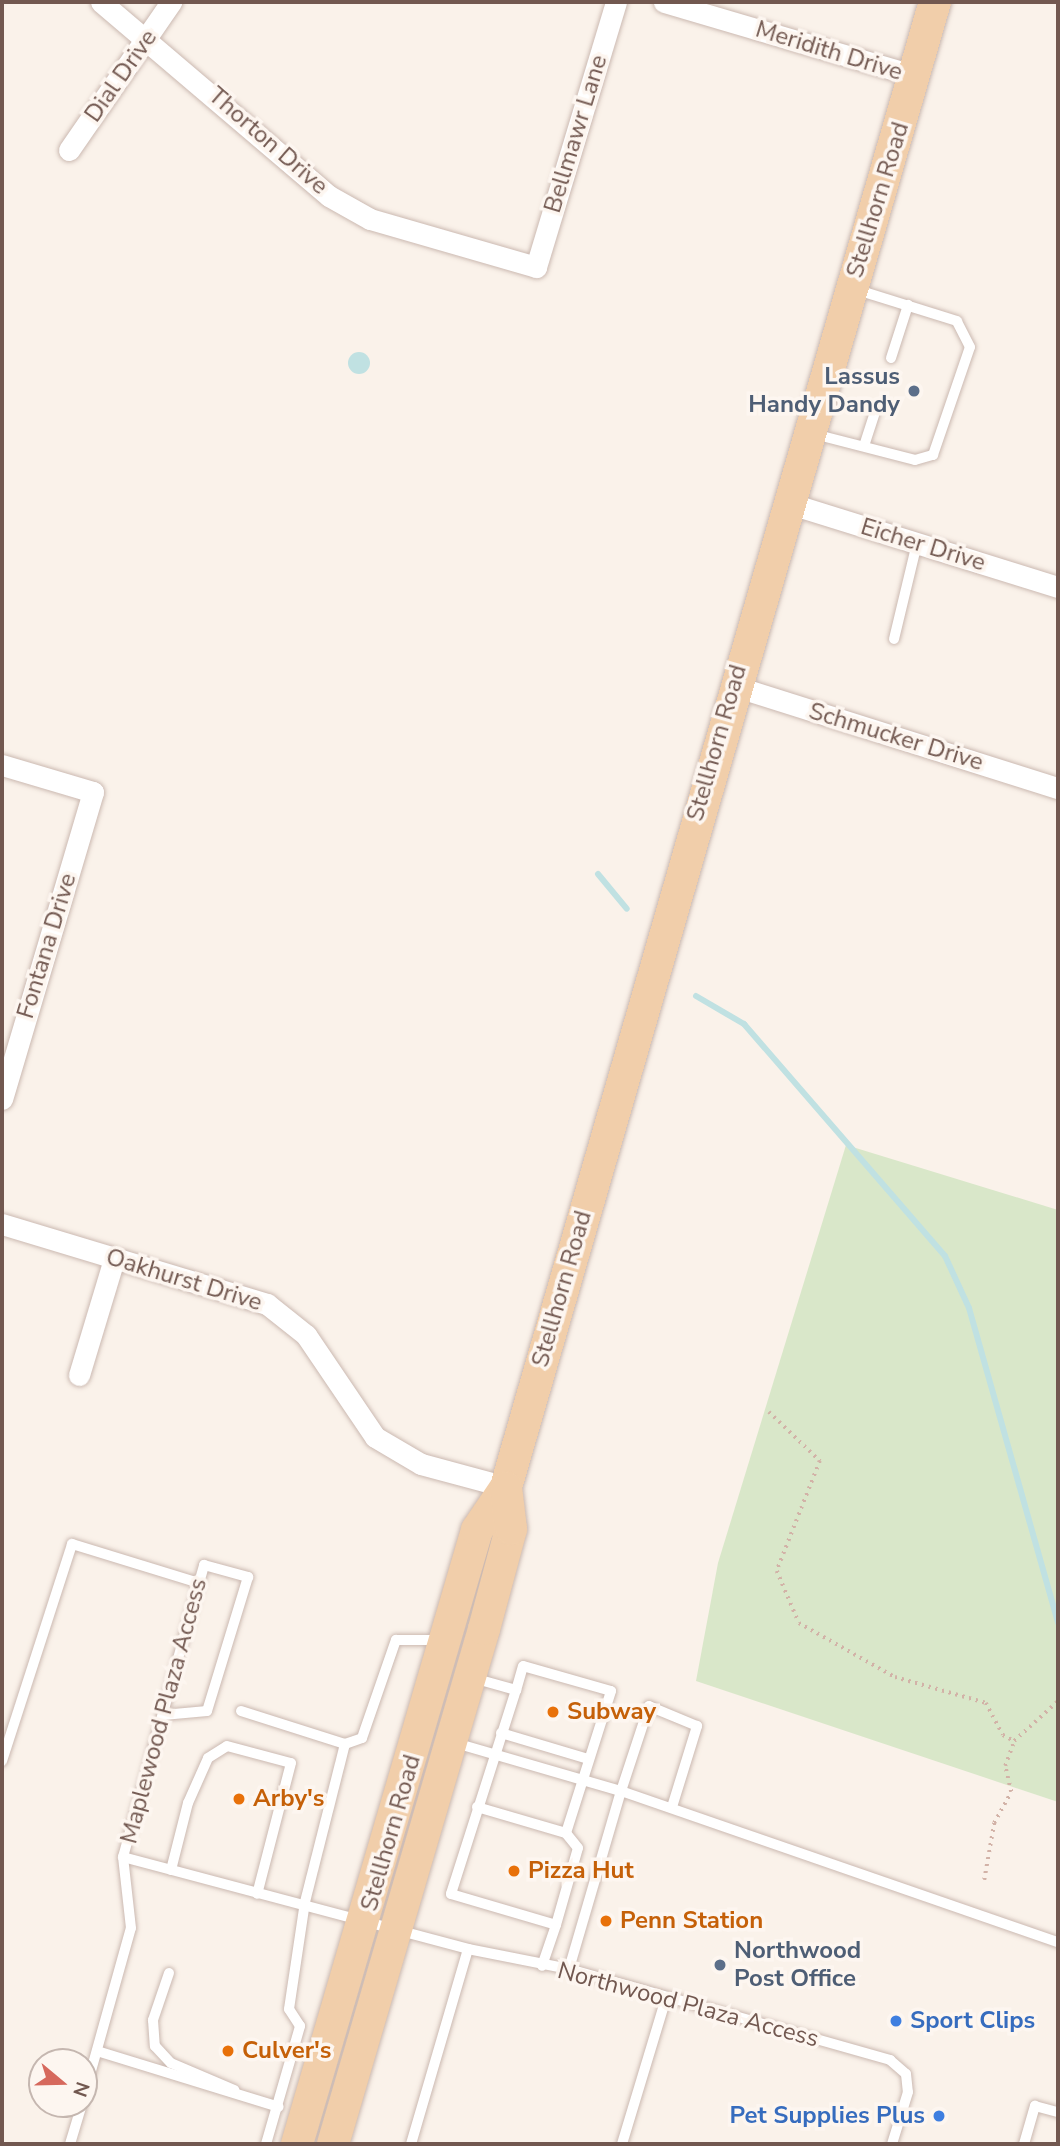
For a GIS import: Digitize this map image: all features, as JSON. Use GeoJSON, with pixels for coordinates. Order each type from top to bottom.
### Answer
{"type":"FeatureCollection","features":[{"type":"Feature","properties":{"kind":"main road","name":"Stellhorn Road"},"geometry":{"type":"LineString","coordinates":[[298,2144],[477,1531],[506,1487],[734,686],[935,2]]}},
{"type":"Feature","properties":{"kind":"main road","name":"Stellhorn Road"},"geometry":{"type":"LineString","coordinates":[[333,2144],[471,1678],[511,1529],[506,1487]]}},
{"type":"Feature","properties":{"kind":"street","name":"Thorton Drive"},"geometry":{"type":"LineString","coordinates":[[101,2],[148,38],[329,196],[370,219],[536,267]]}},
{"type":"Feature","properties":{"kind":"street","name":"Dial Drive"},"geometry":{"type":"LineString","coordinates":[[69,150],[171,2]]}},
{"type":"Feature","properties":{"kind":"street","name":"Bellmawr Lane"},"geometry":{"type":"LineString","coordinates":[[536,267],[616,2]]}},
{"type":"Feature","properties":{"kind":"street","name":"Meridith Drive"},"geometry":{"type":"LineString","coordinates":[[663,2],[915,76]]}},
{"type":"Feature","properties":{"kind":"street","name":"Eicher Drive"},"geometry":{"type":"LineString","coordinates":[[788,503],[1058,587]]}},
{"type":"Feature","properties":{"kind":"street","name":"Schmucker Drive"},"geometry":{"type":"LineString","coordinates":[[734,686],[1058,788]]}},
{"type":"Feature","properties":{"kind":"street","name":"Fontana Drive"},"geometry":{"type":"LineString","coordinates":[[2,765],[93,792],[2,1099]]}},
{"type":"Feature","properties":{"kind":"street","name":"Oakhurst Drive"},"geometry":{"type":"LineString","coordinates":[[2,1224],[114,1259],[241,1294],[288,1315],[375,1437],[421,1464],[506,1487]]}},
{"type":"Feature","properties":{"kind":"street"},"geometry":{"type":"LineString","coordinates":[[79,1375],[114,1259]]}},
{"type":"Feature","properties":{"kind":"lane"},"geometry":{"type":"LineString","coordinates":[[809,432],[915,460],[940,446],[970,347],[967,331],[957,321],[852,288]]}},
{"type":"Feature","properties":{"kind":"lane"},"geometry":{"type":"LineString","coordinates":[[891,358],[908,306]]}},
{"type":"Feature","properties":{"kind":"lane"},"geometry":{"type":"LineString","coordinates":[[864,446],[873,415]]}},
{"type":"Feature","properties":{"kind":"lane"},"geometry":{"type":"LineString","coordinates":[[894,639],[917,543]]}},
{"type":"Feature","properties":{"kind":"lane"},"geometry":{"type":"LineString","coordinates":[[2,1761],[72,1544],[199,1583]]}},
{"type":"Feature","properties":{"kind":"lane","name":"Maplewood Plaza Access"},"geometry":{"type":"LineString","coordinates":[[98,2048],[131,1928],[123,1857],[204,1565],[248,1577],[207,1711],[163,1715]]}},
{"type":"Feature","properties":{"kind":"lane"},"geometry":{"type":"LineString","coordinates":[[241,1711],[345,1744],[362,1738],[396,1640],[445,1640]]}},
{"type":"Feature","properties":{"kind":"lane"},"geometry":{"type":"LineString","coordinates":[[555,1924],[451,1894],[523,1666],[611,1691],[566,1833]]}},
{"type":"Feature","properties":{"kind":"lane"},"geometry":{"type":"LineString","coordinates":[[471,1678],[516,1690]]}},
{"type":"Feature","properties":{"kind":"lane"},"geometry":{"type":"LineString","coordinates":[[569,1969],[649,1706],[689,1718],[697,1726],[672,1807]]}},
{"type":"Feature","properties":{"kind":"lane"},"geometry":{"type":"LineString","coordinates":[[501,1734],[588,1759]]}},
{"type":"Feature","properties":{"kind":"lane"},"geometry":{"type":"LineString","coordinates":[[452,1742],[494,1752],[672,1807],[1058,1942]]}},
{"type":"Feature","properties":{"kind":"lane"},"geometry":{"type":"LineString","coordinates":[[266,2144],[279,2107],[300,2026],[289,2009],[305,1902],[345,1744]]}},
{"type":"Feature","properties":{"kind":"lane"},"geometry":{"type":"LineString","coordinates":[[171,1870],[188,1803],[208,1758],[227,1746],[291,1763],[257,1894]]}},
{"type":"Feature","properties":{"kind":"lane"},"geometry":{"type":"LineString","coordinates":[[477,1807],[566,1833],[578,1848],[542,1966]]}},
{"type":"Feature","properties":{"kind":"lane","name":"Maplewood Plaza Access"},"geometry":{"type":"LineString","coordinates":[[123,1857],[257,1894],[305,1902],[396,1927]]}},
{"type":"Feature","properties":{"kind":"lane","name":"Northwood Plaza Access"},"geometry":{"type":"LineString","coordinates":[[396,1927],[468,1949],[542,1966],[569,1969],[890,2060],[906,2074],[908,2092],[892,2144]]}},
{"type":"Feature","properties":{"kind":"lane"},"geometry":{"type":"LineString","coordinates":[[411,2144],[468,1949]]}},
{"type":"Feature","properties":{"kind":"lane"},"geometry":{"type":"LineString","coordinates":[[169,1973],[153,2020],[155,2046],[171,2063],[222,2080],[237,2093]]}},
{"type":"Feature","properties":{"kind":"lane"},"geometry":{"type":"LineString","coordinates":[[622,2144],[666,1998]]}},
{"type":"Feature","properties":{"kind":"lane"},"geometry":{"type":"LineString","coordinates":[[98,2051],[279,2107]]}},
{"type":"Feature","properties":{"kind":"lane"},"geometry":{"type":"LineString","coordinates":[[1024,2144],[1035,2106],[1058,2112]]}},
{"type":"Feature","properties":{"kind":"lane"},"geometry":{"type":"LineString","coordinates":[[71,2144],[78,2118]]}},
{"type":"Feature","properties":{"kind":"path"},"geometry":{"type":"LineString","coordinates":[[769,1412],[820,1461],[777,1571],[799,1623],[895,1677],[986,1703],[1003,1735],[1014,1741]]}},
{"type":"Feature","properties":{"kind":"path"},"geometry":{"type":"LineString","coordinates":[[984,1880],[994,1824],[1011,1792],[1005,1766],[1014,1741],[1058,1701]]}},
{"type":"Feature","properties":{"kind":"green space"},"geometry":{"type":"Polygon","coordinates":[[[846,1145],[1058,1210],[1058,1802],[696,1681],[718,1563],[846,1145]]]}},
{"type":"Feature","properties":{"kind":"water"},"geometry":{"type":"Polygon","coordinates":[[[359,352],[367,355],[370,363],[367,371],[359,374],[351,371],[348,363],[351,355],[359,352]]]}},
{"type":"Feature","properties":{"kind":"waterway"},"geometry":{"type":"LineString","coordinates":[[598,874],[627,909]]}},
{"type":"Feature","properties":{"kind":"waterway"},"geometry":{"type":"LineString","coordinates":[[696,996],[744,1024],[945,1256],[969,1308],[1058,1623]]}},
{"type":"Feature","properties":{"kind":"place","name":"Lassus Handy Dandy"},"geometry":{"type":"Point","coordinates":[914,391]}},
{"type":"Feature","properties":{"kind":"place","name":"Subway"},"geometry":{"type":"Point","coordinates":[553,1712]}},
{"type":"Feature","properties":{"kind":"place","name":"Arby's"},"geometry":{"type":"Point","coordinates":[239,1799]}},
{"type":"Feature","properties":{"kind":"place","name":"Pizza Hut"},"geometry":{"type":"Point","coordinates":[514,1871]}},
{"type":"Feature","properties":{"kind":"place","name":"Penn Station"},"geometry":{"type":"Point","coordinates":[606,1921]}},
{"type":"Feature","properties":{"kind":"place","name":"Northwood Post Office"},"geometry":{"type":"Point","coordinates":[720,1965]}},
{"type":"Feature","properties":{"kind":"place","name":"Sport Clips"},"geometry":{"type":"Point","coordinates":[896,2021]}},
{"type":"Feature","properties":{"kind":"place","name":"Culver's"},"geometry":{"type":"Point","coordinates":[228,2051]}},
{"type":"Feature","properties":{"kind":"place","name":"Pet Supplies Plus"},"geometry":{"type":"Point","coordinates":[939,2116]}}]}
